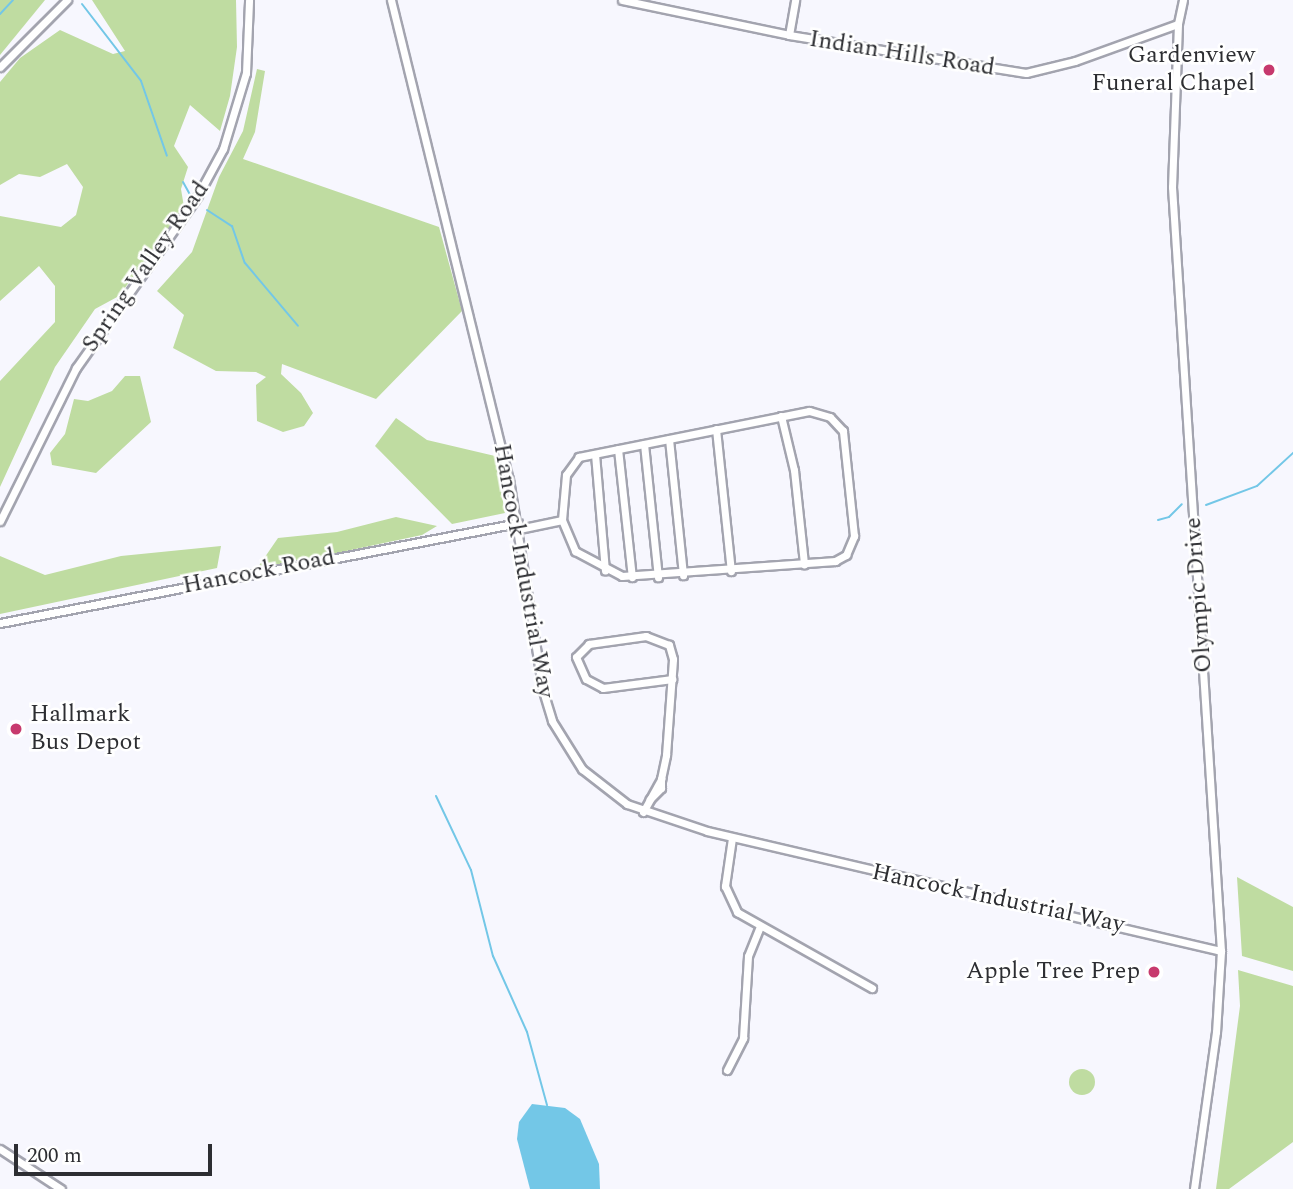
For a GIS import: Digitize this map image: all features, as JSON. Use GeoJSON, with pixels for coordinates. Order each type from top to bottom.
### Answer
{"type":"FeatureCollection","features":[{"type":"Feature","properties":{"kind":"street"},"geometry":{"type":"LineString","coordinates":[[0,67],[67,0]]}},
{"type":"Feature","properties":{"kind":"street","name":"Spring Valley Road"},"geometry":{"type":"LineString","coordinates":[[0,521],[76,368],[197,197],[223,149],[246,73],[248,0]]}},
{"type":"Feature","properties":{"kind":"street","name":"Hancock Industrial Way"},"geometry":{"type":"LineString","coordinates":[[391,0],[518,526],[543,691],[552,720],[572,757],[592,780],[643,812],[732,838],[1221,951]]}},
{"type":"Feature","properties":{"kind":"street","name":"Indian Hills Road"},"geometry":{"type":"LineString","coordinates":[[622,0],[789,35],[1026,73],[1075,61],[1178,24]]}},
{"type":"Feature","properties":{"kind":"street"},"geometry":{"type":"LineString","coordinates":[[789,35],[795,0]]}},
{"type":"Feature","properties":{"kind":"street","name":"Olympic Drive"},"geometry":{"type":"LineString","coordinates":[[1183,0],[1178,24],[1172,187],[1221,951],[1216,1032],[1194,1189]]}},
{"type":"Feature","properties":{"kind":"street"},"geometry":{"type":"LineString","coordinates":[[816,411],[830,417],[843,431],[853,544],[839,559],[683,575],[632,577],[605,570],[571,546],[562,520],[568,470],[579,457],[781,416],[816,411]]}},
{"type":"Feature","properties":{"kind":"street"},"geometry":{"type":"LineString","coordinates":[[781,416],[796,483],[804,564]]}},
{"type":"Feature","properties":{"kind":"street"},"geometry":{"type":"LineString","coordinates":[[716,429],[732,570]]}},
{"type":"Feature","properties":{"kind":"street"},"geometry":{"type":"LineString","coordinates":[[669,439],[683,575]]}},
{"type":"Feature","properties":{"kind":"street"},"geometry":{"type":"LineString","coordinates":[[644,444],[658,577]]}},
{"type":"Feature","properties":{"kind":"street"},"geometry":{"type":"LineString","coordinates":[[618,449],[632,577]]}},
{"type":"Feature","properties":{"kind":"street"},"geometry":{"type":"LineString","coordinates":[[595,454],[605,570]]}},
{"type":"Feature","properties":{"kind":"street","name":"Hancock Road"},"geometry":{"type":"LineString","coordinates":[[0,623],[562,520]]}},
{"type":"Feature","properties":{"kind":"street"},"geometry":{"type":"LineString","coordinates":[[643,812],[662,786],[672,680],[672,652],[654,637],[589,644],[576,657],[586,679],[603,688],[672,680]]}},
{"type":"Feature","properties":{"kind":"street"},"geometry":{"type":"LineString","coordinates":[[732,838],[725,886],[737,912],[872,988]]}},
{"type":"Feature","properties":{"kind":"street"},"geometry":{"type":"LineString","coordinates":[[727,1070],[743,1038],[748,956],[760,926]]}},
{"type":"Feature","properties":{"kind":"street"},"geometry":{"type":"LineString","coordinates":[[0,1149],[61,1189]]}},
{"type":"Feature","properties":{"kind":"green space"},"geometry":{"type":"Polygon","coordinates":[[[0,0],[45,0],[0,55],[0,0]]]}},
{"type":"Feature","properties":{"kind":"green space"},"geometry":{"type":"Polygon","coordinates":[[[92,0],[236,0],[237,47],[230,96],[220,131],[190,105],[174,146],[188,167],[181,189],[184,207],[119,296],[95,309],[55,367],[0,487],[0,381],[55,322],[55,286],[39,266],[0,301],[0,216],[61,227],[76,215],[83,187],[67,164],[40,177],[19,174],[0,185],[0,82],[20,58],[60,30],[113,54],[125,51],[92,0]]]}},
{"type":"Feature","properties":{"kind":"green space"},"geometry":{"type":"Polygon","coordinates":[[[257,69],[265,71],[255,132],[243,159],[439,227],[462,311],[376,399],[282,364],[281,374],[301,393],[313,413],[304,426],[283,432],[257,421],[256,385],[266,377],[256,372],[216,371],[173,348],[184,315],[157,291],[192,252],[219,177],[243,131],[257,69]]]}},
{"type":"Feature","properties":{"kind":"green space"},"geometry":{"type":"Polygon","coordinates":[[[125,376],[140,376],[151,422],[96,473],[52,465],[50,453],[65,434],[74,399],[88,401],[112,391],[125,376]]]}},
{"type":"Feature","properties":{"kind":"green space"},"geometry":{"type":"Polygon","coordinates":[[[396,418],[427,440],[495,456],[505,513],[452,524],[375,446],[396,418]]]}},
{"type":"Feature","properties":{"kind":"green space"},"geometry":{"type":"Polygon","coordinates":[[[396,517],[437,526],[422,535],[256,570],[278,538],[337,532],[396,517]]]}},
{"type":"Feature","properties":{"kind":"green space"},"geometry":{"type":"Polygon","coordinates":[[[221,546],[217,568],[0,614],[0,556],[45,575],[121,556],[221,546]]]}},
{"type":"Feature","properties":{"kind":"green space"},"geometry":{"type":"Polygon","coordinates":[[[1237,877],[1293,907],[1293,971],[1242,956],[1237,877]]]}},
{"type":"Feature","properties":{"kind":"green space"},"geometry":{"type":"Polygon","coordinates":[[[1238,970],[1293,986],[1293,1142],[1229,1189],[1216,1189],[1240,1006],[1238,970]]]}},
{"type":"Feature","properties":{"kind":"green space"},"geometry":{"type":"Polygon","coordinates":[[[1082,1069],[1091,1073],[1095,1082],[1091,1091],[1082,1095],[1073,1091],[1069,1082],[1073,1073],[1082,1069]]]}},
{"type":"Feature","properties":{"kind":"water"},"geometry":{"type":"Polygon","coordinates":[[[532,1104],[565,1108],[580,1119],[599,1164],[600,1189],[530,1189],[517,1139],[519,1122],[532,1104]]]}},
{"type":"Feature","properties":{"kind":"waterway"},"geometry":{"type":"LineString","coordinates":[[0,14],[13,0]]}},
{"type":"Feature","properties":{"kind":"waterway"},"geometry":{"type":"LineString","coordinates":[[82,4],[141,81],[167,156]]}},
{"type":"Feature","properties":{"kind":"waterway"},"geometry":{"type":"LineString","coordinates":[[183,182],[192,198]]}},
{"type":"Feature","properties":{"kind":"waterway"},"geometry":{"type":"LineString","coordinates":[[207,210],[232,226],[245,263],[298,326]]}},
{"type":"Feature","properties":{"kind":"waterway"},"geometry":{"type":"LineString","coordinates":[[1206,505],[1257,486],[1293,453]]}},
{"type":"Feature","properties":{"kind":"waterway"},"geometry":{"type":"LineString","coordinates":[[1158,520],[1169,517],[1182,504]]}},
{"type":"Feature","properties":{"kind":"waterway"},"geometry":{"type":"LineString","coordinates":[[436,796],[471,870],[493,956],[527,1032],[547,1105]]}},
{"type":"Feature","properties":{"kind":"place","name":"Gardenview Funeral Chapel"},"geometry":{"type":"Point","coordinates":[1269,70]}},
{"type":"Feature","properties":{"kind":"place","name":"Hallmark Bus Depot"},"geometry":{"type":"Point","coordinates":[16,729]}},
{"type":"Feature","properties":{"kind":"place","name":"Apple Tree Prep"},"geometry":{"type":"Point","coordinates":[1154,972]}}]}
